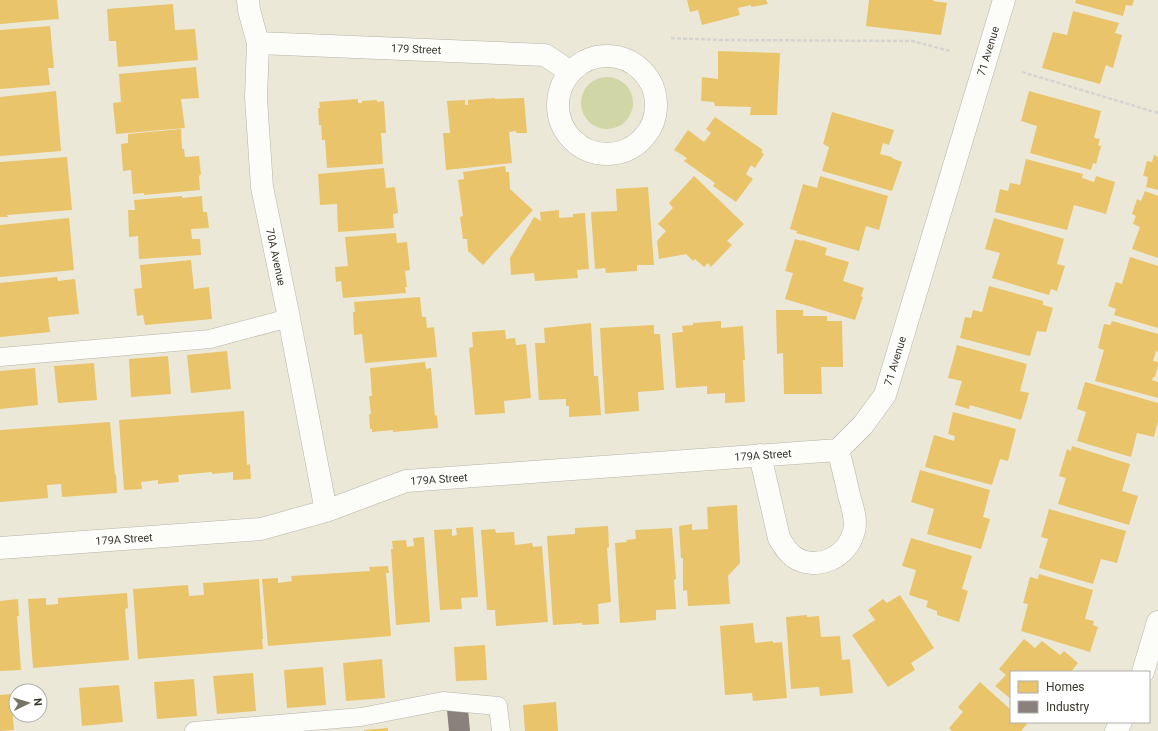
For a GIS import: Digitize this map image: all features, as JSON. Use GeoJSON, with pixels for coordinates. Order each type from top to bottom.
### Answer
{"type":"FeatureCollection","features":[{"type":"Feature","properties":{"kind":"street","name":"70A Avenue"},"geometry":{"type":"LineString","coordinates":[[248,0],[249,10],[258,43],[256,98],[262,187],[326,511]]}},
{"type":"Feature","properties":{"kind":"street","name":"71 Avenue"},"geometry":{"type":"LineString","coordinates":[[838,450],[863,425],[885,395],[1004,0]]}},
{"type":"Feature","properties":{"kind":"street","name":"179 Street"},"geometry":{"type":"LineString","coordinates":[[258,43],[545,55],[569,71]]}},
{"type":"Feature","properties":{"kind":"street"},"geometry":{"type":"LineString","coordinates":[[599,55],[616,55],[632,62],[645,73],[654,88],[656,106],[654,121],[646,135],[635,146],[621,152],[605,154],[590,152],[576,144],[562,126],[559,119],[557,103],[560,86],[569,71],[583,60],[599,55]]}},
{"type":"Feature","properties":{"kind":"street","name":"179A Street"},"geometry":{"type":"LineString","coordinates":[[0,548],[261,529],[326,511],[406,481],[838,450]]}},
{"type":"Feature","properties":{"kind":"street"},"geometry":{"type":"LineString","coordinates":[[760,456],[779,538],[785,549],[794,557],[806,562],[819,563],[832,560],[842,552],[850,542],[855,530],[855,517],[838,450]]}},
{"type":"Feature","properties":{"kind":"street"},"geometry":{"type":"LineString","coordinates":[[1143,671],[1158,622]]}},
{"type":"Feature","properties":{"kind":"lane"},"geometry":{"type":"LineString","coordinates":[[0,357],[210,339],[289,318]]}},
{"type":"Feature","properties":{"kind":"lane"},"geometry":{"type":"LineString","coordinates":[[194,731],[361,717],[443,700],[498,706],[500,731]]}},
{"type":"Feature","properties":{"kind":"path"},"geometry":{"type":"LineString","coordinates":[[671,38],[722,40],[912,41],[950,51]]}},
{"type":"Feature","properties":{"kind":"path"},"geometry":{"type":"LineString","coordinates":[[1022,72],[1158,113]]}},
{"type":"Feature","properties":{"kind":"green space"},"geometry":{"type":"Polygon","coordinates":[[[602,77],[612,77],[621,81],[629,89],[633,98],[633,108],[629,117],[621,125],[612,129],[602,129],[593,125],[585,117],[581,108],[581,98],[585,89],[593,81],[602,77]]]}},
{"type":"Feature","properties":{"kind":"building: Homes"},"geometry":{"type":"Polygon","coordinates":[[[0,0],[57,0],[59,19],[0,24],[0,0]]]}},
{"type":"Feature","properties":{"kind":"building: Homes"},"geometry":{"type":"Polygon","coordinates":[[[687,0],[766,0],[768,4],[751,7],[751,5],[738,8],[740,15],[702,25],[698,10],[690,12],[687,0]]]}},
{"type":"Feature","properties":{"kind":"building: Homes"},"geometry":{"type":"Polygon","coordinates":[[[869,0],[933,0],[947,3],[941,35],[866,26],[869,0]]]}},
{"type":"Feature","properties":{"kind":"building: Homes"},"geometry":{"type":"Polygon","coordinates":[[[1076,0],[1134,0],[1132,6],[1126,5],[1123,16],[1075,3],[1076,0]]]}},
{"type":"Feature","properties":{"kind":"building: Homes"},"geometry":{"type":"Polygon","coordinates":[[[173,4],[175,30],[195,29],[198,60],[118,67],[116,41],[109,41],[107,9],[173,4]]]}},
{"type":"Feature","properties":{"kind":"building: Homes"},"geometry":{"type":"Polygon","coordinates":[[[1073,11],[1119,23],[1115,33],[1122,35],[1113,68],[1106,65],[1100,84],[1042,68],[1053,32],[1067,35],[1073,11]]]}},
{"type":"Feature","properties":{"kind":"building: Homes"},"geometry":{"type":"Polygon","coordinates":[[[50,26],[54,68],[48,68],[50,85],[0,89],[0,30],[50,26]]]}},
{"type":"Feature","properties":{"kind":"building: Homes"},"geometry":{"type":"Polygon","coordinates":[[[718,51],[780,53],[777,115],[750,115],[751,107],[715,106],[714,102],[701,101],[702,77],[718,79],[718,51]]]}},
{"type":"Feature","properties":{"kind":"building: Homes"},"geometry":{"type":"Polygon","coordinates":[[[196,67],[199,98],[181,99],[185,128],[116,134],[113,103],[121,102],[119,74],[196,67]]]}},
{"type":"Feature","properties":{"kind":"building: Homes"},"geometry":{"type":"Polygon","coordinates":[[[56,91],[61,151],[0,156],[0,97],[56,91]]]}},
{"type":"Feature","properties":{"kind":"building: Homes"},"geometry":{"type":"Polygon","coordinates":[[[1029,91],[1101,111],[1094,138],[1100,139],[1098,145],[1101,146],[1096,164],[1093,163],[1091,170],[1030,153],[1037,126],[1021,121],[1029,91]]]}},
{"type":"Feature","properties":{"kind":"building: Homes"},"geometry":{"type":"Polygon","coordinates":[[[524,98],[527,133],[516,133],[516,131],[509,132],[512,163],[446,170],[443,133],[450,133],[447,101],[465,100],[465,105],[468,105],[468,100],[524,98]]]}},
{"type":"Feature","properties":{"kind":"building: Homes"},"geometry":{"type":"Polygon","coordinates":[[[358,99],[358,103],[362,103],[362,101],[384,101],[386,133],[381,133],[383,164],[327,168],[325,140],[322,140],[321,125],[319,125],[319,102],[358,99]]]}},
{"type":"Feature","properties":{"kind":"building: Homes"},"geometry":{"type":"Polygon","coordinates":[[[832,112],[894,130],[889,145],[883,143],[880,154],[892,157],[902,162],[892,191],[822,171],[829,147],[823,144],[832,112]]]}},
{"type":"Feature","properties":{"kind":"building: Homes"},"geometry":{"type":"Polygon","coordinates":[[[715,117],[763,150],[761,152],[764,154],[755,168],[751,165],[746,174],[753,179],[736,202],[713,186],[715,183],[684,161],[687,158],[674,150],[688,130],[704,142],[711,133],[706,129],[715,117]]]}},
{"type":"Feature","properties":{"kind":"building: Homes"},"geometry":{"type":"Polygon","coordinates":[[[181,129],[182,149],[184,149],[185,157],[199,156],[201,174],[199,176],[200,190],[144,195],[144,193],[133,194],[131,170],[123,171],[121,144],[128,143],[128,134],[181,129]]]}},
{"type":"Feature","properties":{"kind":"building: Homes"},"geometry":{"type":"Polygon","coordinates":[[[1154,155],[1158,157],[1158,190],[1146,187],[1148,177],[1143,176],[1147,161],[1152,162],[1154,155]]]}},
{"type":"Feature","properties":{"kind":"building: Homes"},"geometry":{"type":"Polygon","coordinates":[[[67,157],[72,210],[7,215],[8,217],[0,217],[0,162],[67,157]]]}},
{"type":"Feature","properties":{"kind":"building: Homes"},"geometry":{"type":"Polygon","coordinates":[[[1026,159],[1083,174],[1082,178],[1094,182],[1096,176],[1115,182],[1106,214],[1074,205],[1067,230],[995,212],[1000,189],[1008,191],[1010,183],[1020,185],[1026,159]]]}},
{"type":"Feature","properties":{"kind":"building: Homes"},"geometry":{"type":"Polygon","coordinates":[[[505,166],[506,172],[509,172],[510,189],[533,210],[483,265],[468,251],[467,239],[463,239],[460,217],[463,216],[458,180],[464,179],[463,172],[505,166]]]}},
{"type":"Feature","properties":{"kind":"building: Homes"},"geometry":{"type":"Polygon","coordinates":[[[384,168],[386,188],[395,187],[398,213],[393,214],[394,228],[338,232],[337,204],[320,205],[318,174],[384,168]]]}},
{"type":"Feature","properties":{"kind":"building: Homes"},"geometry":{"type":"Polygon","coordinates":[[[694,176],[744,224],[727,241],[732,245],[711,267],[708,263],[704,267],[695,259],[693,261],[686,254],[659,259],[657,241],[666,231],[658,224],[673,208],[669,203],[694,176]]]}},
{"type":"Feature","properties":{"kind":"building: Homes"},"geometry":{"type":"Polygon","coordinates":[[[820,176],[888,196],[879,230],[866,226],[859,251],[796,233],[797,231],[790,229],[803,184],[817,188],[820,176]]]}},
{"type":"Feature","properties":{"kind":"building: Homes"},"geometry":{"type":"Polygon","coordinates":[[[648,187],[654,265],[637,265],[637,271],[606,273],[605,268],[595,269],[591,212],[617,211],[616,189],[648,187]]]}},
{"type":"Feature","properties":{"kind":"building: Homes"},"geometry":{"type":"Polygon","coordinates":[[[1145,191],[1158,196],[1158,258],[1132,249],[1140,227],[1133,224],[1136,216],[1132,214],[1137,199],[1141,201],[1145,191]]]}},
{"type":"Feature","properties":{"kind":"building: Homes"},"geometry":{"type":"Polygon","coordinates":[[[182,196],[182,198],[202,196],[203,212],[207,212],[209,228],[191,229],[192,239],[200,239],[201,255],[139,259],[138,236],[129,237],[128,210],[135,210],[134,200],[182,196]]]}},
{"type":"Feature","properties":{"kind":"building: Homes"},"geometry":{"type":"Polygon","coordinates":[[[559,210],[559,218],[573,217],[573,214],[585,213],[589,269],[577,270],[578,278],[535,281],[534,273],[511,275],[510,258],[534,217],[541,221],[540,212],[559,210]]]}},
{"type":"Feature","properties":{"kind":"building: Homes"},"geometry":{"type":"Polygon","coordinates":[[[69,218],[74,270],[0,277],[0,225],[69,218]]]}},
{"type":"Feature","properties":{"kind":"building: Homes"},"geometry":{"type":"Polygon","coordinates":[[[994,218],[1064,239],[1057,264],[1065,266],[1057,291],[1051,289],[1049,295],[992,278],[1000,253],[985,249],[994,218]]]}},
{"type":"Feature","properties":{"kind":"building: Homes"},"geometry":{"type":"Polygon","coordinates":[[[396,233],[397,243],[407,242],[410,270],[405,271],[407,287],[405,287],[406,293],[343,298],[341,281],[336,282],[335,267],[348,266],[345,237],[396,233]]]}},
{"type":"Feature","properties":{"kind":"building: Homes"},"geometry":{"type":"Polygon","coordinates":[[[795,239],[827,248],[825,255],[849,262],[843,281],[864,288],[861,296],[863,297],[855,320],[785,299],[793,273],[785,271],[795,239]]]}},
{"type":"Feature","properties":{"kind":"building: Homes"},"geometry":{"type":"Polygon","coordinates":[[[1130,257],[1158,266],[1158,328],[1114,315],[1116,309],[1108,306],[1116,282],[1122,284],[1130,257]]]}},
{"type":"Feature","properties":{"kind":"building: Homes"},"geometry":{"type":"Polygon","coordinates":[[[191,260],[194,289],[209,287],[212,319],[145,325],[143,315],[137,316],[134,289],[142,288],[140,265],[191,260]]]}},
{"type":"Feature","properties":{"kind":"building: Homes"},"geometry":{"type":"Polygon","coordinates":[[[57,277],[58,281],[75,279],[79,314],[48,317],[50,332],[0,337],[0,283],[57,277]]]}},
{"type":"Feature","properties":{"kind":"building: Homes"},"geometry":{"type":"Polygon","coordinates":[[[989,286],[1043,301],[1043,305],[1053,308],[1046,332],[1037,331],[1030,356],[960,338],[965,317],[971,318],[973,310],[982,312],[989,286]]]}},
{"type":"Feature","properties":{"kind":"building: Homes"},"geometry":{"type":"Polygon","coordinates":[[[420,297],[422,317],[426,317],[427,328],[434,327],[437,357],[365,363],[362,334],[354,335],[354,302],[420,297]]]}},
{"type":"Feature","properties":{"kind":"building: Homes"},"geometry":{"type":"Polygon","coordinates":[[[776,310],[803,310],[803,316],[827,316],[827,321],[842,321],[843,367],[821,367],[822,394],[784,394],[783,353],[777,354],[776,310]]]}},
{"type":"Feature","properties":{"kind":"building: Homes"},"geometry":{"type":"Polygon","coordinates":[[[721,321],[721,328],[743,326],[745,402],[725,403],[725,393],[707,394],[707,386],[676,388],[672,333],[683,332],[682,326],[693,325],[693,323],[721,321]]]}},
{"type":"Feature","properties":{"kind":"building: Homes"},"geometry":{"type":"Polygon","coordinates":[[[1112,321],[1158,334],[1158,352],[1156,351],[1153,361],[1158,362],[1158,366],[1155,377],[1153,377],[1152,380],[1158,382],[1158,398],[1095,381],[1104,350],[1098,348],[1104,324],[1110,325],[1112,321]]]}},
{"type":"Feature","properties":{"kind":"building: Homes"},"geometry":{"type":"Polygon","coordinates":[[[591,323],[594,376],[598,376],[601,415],[569,417],[569,406],[566,406],[566,399],[539,400],[535,343],[545,343],[544,328],[591,323]]]}},
{"type":"Feature","properties":{"kind":"building: Homes"},"geometry":{"type":"Polygon","coordinates":[[[654,325],[654,334],[660,334],[664,390],[638,392],[639,411],[605,414],[600,328],[654,325]]]}},
{"type":"Feature","properties":{"kind":"building: Homes"},"geometry":{"type":"Polygon","coordinates":[[[505,330],[506,339],[515,338],[516,345],[526,344],[531,398],[504,401],[505,413],[475,415],[469,348],[473,347],[472,332],[505,330]]]}},
{"type":"Feature","properties":{"kind":"building: Homes"},"geometry":{"type":"Polygon","coordinates":[[[957,345],[1027,364],[1020,391],[1029,393],[1021,420],[970,405],[969,409],[955,405],[962,381],[948,378],[957,345]]]}},
{"type":"Feature","properties":{"kind":"building: Homes"},"geometry":{"type":"Polygon","coordinates":[[[227,351],[231,389],[191,393],[187,355],[227,351]]]}},
{"type":"Feature","properties":{"kind":"building: Homes"},"geometry":{"type":"Polygon","coordinates":[[[168,356],[171,394],[131,397],[129,359],[168,356]]]}},
{"type":"Feature","properties":{"kind":"building: Homes"},"geometry":{"type":"Polygon","coordinates":[[[425,362],[426,369],[431,368],[435,416],[437,415],[438,428],[393,432],[393,430],[372,432],[372,429],[370,429],[369,414],[371,414],[369,396],[372,396],[370,368],[425,362]]]}},
{"type":"Feature","properties":{"kind":"building: Homes"},"geometry":{"type":"Polygon","coordinates":[[[94,363],[97,400],[58,403],[54,366],[94,363]]]}},
{"type":"Feature","properties":{"kind":"building: Homes"},"geometry":{"type":"Polygon","coordinates":[[[35,368],[38,405],[0,409],[0,371],[35,368]]]}},
{"type":"Feature","properties":{"kind":"building: Homes"},"geometry":{"type":"Polygon","coordinates":[[[1085,382],[1158,403],[1158,421],[1154,437],[1137,433],[1131,457],[1077,441],[1086,412],[1077,409],[1085,382]]]}},
{"type":"Feature","properties":{"kind":"building: Homes"},"geometry":{"type":"Polygon","coordinates":[[[244,411],[247,465],[250,464],[251,479],[233,480],[233,472],[212,474],[212,472],[178,475],[179,482],[158,484],[158,480],[141,482],[142,489],[124,490],[119,420],[244,411]]]}},
{"type":"Feature","properties":{"kind":"building: Homes"},"geometry":{"type":"Polygon","coordinates":[[[953,412],[1016,429],[1008,461],[1000,459],[992,485],[925,467],[934,435],[954,441],[955,436],[948,434],[953,412]]]}},
{"type":"Feature","properties":{"kind":"building: Homes"},"geometry":{"type":"Polygon","coordinates":[[[110,422],[117,493],[62,497],[61,484],[47,485],[48,498],[0,502],[0,430],[110,422]]]}},
{"type":"Feature","properties":{"kind":"building: Homes"},"geometry":{"type":"Polygon","coordinates":[[[1072,446],[1130,464],[1122,491],[1138,496],[1129,525],[1058,504],[1066,478],[1059,476],[1067,449],[1071,451],[1072,446]]]}},
{"type":"Feature","properties":{"kind":"building: Homes"},"geometry":{"type":"Polygon","coordinates":[[[920,470],[990,490],[983,517],[990,519],[981,549],[927,534],[934,509],[911,502],[920,470]]]}},
{"type":"Feature","properties":{"kind":"building: Homes"},"geometry":{"type":"Polygon","coordinates":[[[737,505],[740,563],[728,576],[730,604],[688,606],[687,590],[683,591],[683,558],[681,558],[679,526],[692,524],[692,530],[708,529],[707,507],[737,505]]]}},
{"type":"Feature","properties":{"kind":"building: Homes"},"geometry":{"type":"Polygon","coordinates":[[[1049,509],[1126,531],[1117,563],[1101,559],[1093,584],[1039,568],[1048,539],[1041,537],[1049,509]]]}},
{"type":"Feature","properties":{"kind":"building: Homes"},"geometry":{"type":"Polygon","coordinates":[[[608,526],[609,547],[607,548],[611,602],[598,604],[599,624],[582,625],[582,623],[553,625],[547,536],[575,534],[575,528],[608,526]]]}},
{"type":"Feature","properties":{"kind":"building: Homes"},"geometry":{"type":"Polygon","coordinates":[[[473,527],[478,597],[461,598],[462,609],[440,610],[434,530],[452,529],[452,536],[457,535],[456,528],[473,527]]]}},
{"type":"Feature","properties":{"kind":"building: Homes"},"geometry":{"type":"Polygon","coordinates":[[[672,528],[676,579],[674,580],[676,609],[656,610],[656,620],[620,623],[615,543],[627,542],[626,540],[636,539],[635,530],[672,528]]]}},
{"type":"Feature","properties":{"kind":"building: Homes"},"geometry":{"type":"Polygon","coordinates":[[[495,529],[496,533],[514,532],[515,545],[532,543],[533,547],[542,546],[548,622],[496,626],[495,610],[487,610],[481,530],[495,529]]]}},
{"type":"Feature","properties":{"kind":"building: Homes"},"geometry":{"type":"Polygon","coordinates":[[[424,537],[430,622],[396,625],[391,549],[393,549],[392,541],[406,540],[407,547],[414,546],[413,538],[424,537]]]}},
{"type":"Feature","properties":{"kind":"building: Homes"},"geometry":{"type":"Polygon","coordinates":[[[911,538],[972,556],[962,589],[968,591],[959,622],[937,615],[937,611],[926,607],[928,601],[909,595],[916,570],[902,566],[911,538]]]}},
{"type":"Feature","properties":{"kind":"building: Homes"},"geometry":{"type":"Polygon","coordinates":[[[388,566],[389,573],[386,573],[391,636],[268,646],[262,579],[278,578],[278,583],[292,581],[291,576],[370,571],[369,567],[388,566]]]}},
{"type":"Feature","properties":{"kind":"building: Homes"},"geometry":{"type":"Polygon","coordinates":[[[1039,574],[1093,590],[1085,619],[1094,621],[1093,625],[1098,627],[1090,652],[1021,631],[1028,604],[1023,603],[1030,577],[1038,579],[1039,574]]]}},
{"type":"Feature","properties":{"kind":"building: Homes"},"geometry":{"type":"Polygon","coordinates":[[[259,579],[263,649],[138,659],[133,589],[188,585],[189,596],[204,595],[203,583],[259,579]]]}},
{"type":"Feature","properties":{"kind":"building: Homes"},"geometry":{"type":"Polygon","coordinates":[[[127,593],[128,608],[125,609],[129,660],[33,668],[28,599],[46,598],[46,605],[58,604],[58,598],[127,593]]]}},
{"type":"Feature","properties":{"kind":"building: Homes"},"geometry":{"type":"Polygon","coordinates":[[[900,595],[934,648],[911,663],[915,670],[888,687],[852,635],[875,620],[868,610],[883,599],[887,603],[900,595]]]}},
{"type":"Feature","properties":{"kind":"building: Homes"},"geometry":{"type":"Polygon","coordinates":[[[18,599],[19,616],[17,616],[21,670],[0,671],[0,601],[18,599]]]}},
{"type":"Feature","properties":{"kind":"building: Homes"},"geometry":{"type":"Polygon","coordinates":[[[807,615],[807,617],[819,616],[821,637],[840,636],[842,660],[850,659],[853,693],[820,696],[819,687],[791,689],[786,617],[807,615]]]}},
{"type":"Feature","properties":{"kind":"building: Homes"},"geometry":{"type":"Polygon","coordinates":[[[753,623],[755,643],[773,641],[773,643],[782,642],[787,698],[753,701],[752,693],[725,695],[720,626],[753,623]]]}},
{"type":"Feature","properties":{"kind":"building: Homes"},"geometry":{"type":"Polygon","coordinates":[[[1024,639],[1035,648],[1042,641],[1060,655],[1064,651],[1078,663],[1072,671],[1010,671],[1010,698],[995,686],[1006,675],[999,669],[1024,639]]]}},
{"type":"Feature","properties":{"kind":"building: Homes"},"geometry":{"type":"Polygon","coordinates":[[[485,645],[487,680],[456,681],[454,647],[485,645]]]}},
{"type":"Feature","properties":{"kind":"building: Homes"},"geometry":{"type":"Polygon","coordinates":[[[382,659],[385,698],[346,701],[343,663],[382,659]]]}},
{"type":"Feature","properties":{"kind":"building: Homes"},"geometry":{"type":"Polygon","coordinates":[[[323,667],[326,705],[287,708],[284,670],[323,667]]]}},
{"type":"Feature","properties":{"kind":"building: Homes"},"geometry":{"type":"Polygon","coordinates":[[[253,673],[256,711],[217,714],[213,676],[253,673]]]}},
{"type":"Feature","properties":{"kind":"building: Homes"},"geometry":{"type":"Polygon","coordinates":[[[194,679],[197,716],[157,719],[154,682],[194,679]]]}},
{"type":"Feature","properties":{"kind":"building: Homes"},"geometry":{"type":"Polygon","coordinates":[[[980,682],[1010,709],[1010,723],[1027,724],[1021,731],[952,731],[949,728],[963,712],[958,707],[980,682]]]}},
{"type":"Feature","properties":{"kind":"building: Homes"},"geometry":{"type":"Polygon","coordinates":[[[119,685],[123,722],[82,726],[79,688],[119,685]]]}},
{"type":"Feature","properties":{"kind":"building: Homes"},"geometry":{"type":"Polygon","coordinates":[[[8,694],[8,723],[13,723],[14,730],[0,731],[0,695],[8,694]]]}},
{"type":"Feature","properties":{"kind":"building: Homes"},"geometry":{"type":"Polygon","coordinates":[[[556,702],[558,731],[525,731],[523,705],[556,702]]]}},
{"type":"Feature","properties":{"kind":"building: Homes"},"geometry":{"type":"Polygon","coordinates":[[[388,728],[388,731],[364,731],[364,730],[388,728]]]}},
{"type":"Feature","properties":{"kind":"building: Industry"},"geometry":{"type":"Polygon","coordinates":[[[468,709],[470,731],[449,731],[447,710],[468,709]]]}}]}
